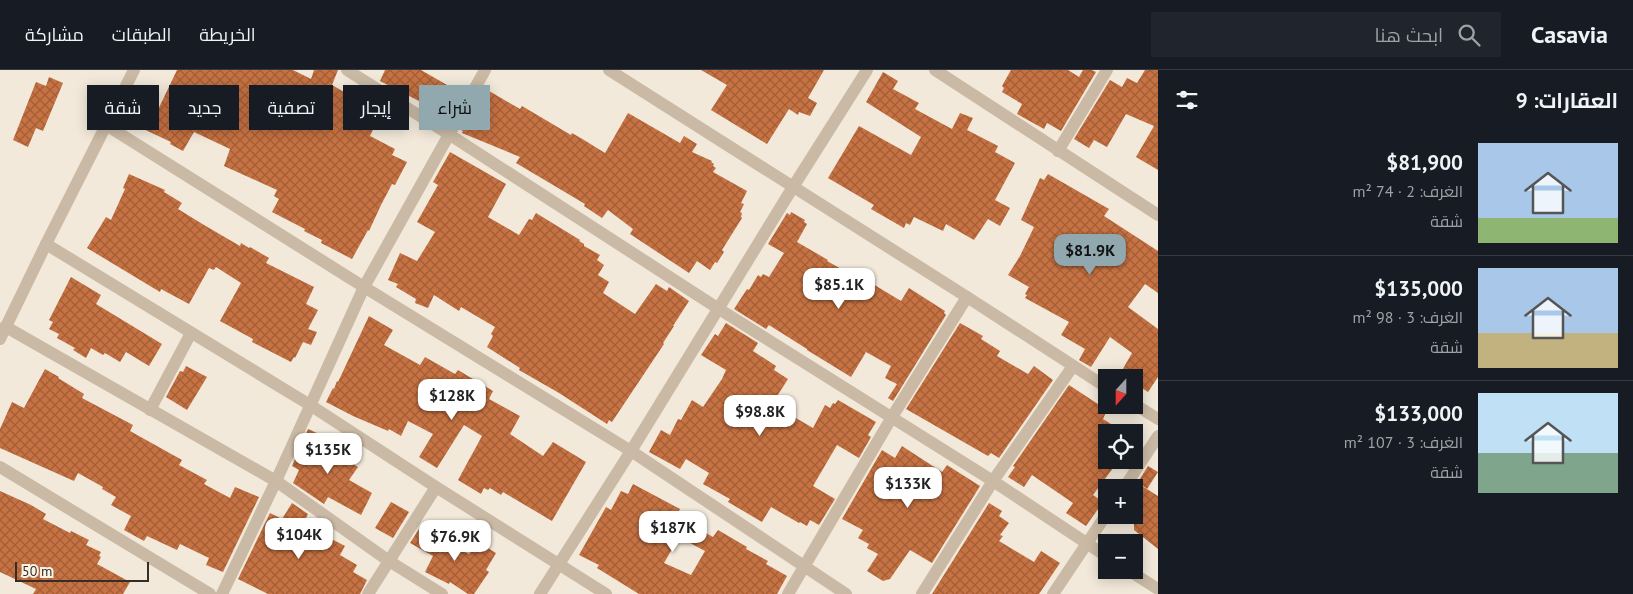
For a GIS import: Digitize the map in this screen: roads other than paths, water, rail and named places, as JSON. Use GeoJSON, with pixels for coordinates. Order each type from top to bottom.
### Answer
{"type":"FeatureCollection","features":[{"type":"Feature","properties":{"kind":"street"},"geometry":{"type":"LineString","coordinates":[[126,85],[134,70]]}},
{"type":"Feature","properties":{"kind":"street"},"geometry":{"type":"LineString","coordinates":[[347,70],[719,309],[892,416],[1098,551]]}},
{"type":"Feature","properties":{"kind":"street"},"geometry":{"type":"LineString","coordinates":[[222,594],[276,481],[364,287],[485,70]]}},
{"type":"Feature","properties":{"kind":"street"},"geometry":{"type":"LineString","coordinates":[[609,70],[1098,382]]}},
{"type":"Feature","properties":{"kind":"street"},"geometry":{"type":"LineString","coordinates":[[540,594],[867,70]]}},
{"type":"Feature","properties":{"kind":"street"},"geometry":{"type":"LineString","coordinates":[[935,70],[1158,215]]}},
{"type":"Feature","properties":{"kind":"street"},"geometry":{"type":"LineString","coordinates":[[1058,151],[1107,70]]}},
{"type":"Feature","properties":{"kind":"street"},"geometry":{"type":"LineString","coordinates":[[0,339],[3,328],[103,130]]}},
{"type":"Feature","properties":{"kind":"street"},"geometry":{"type":"LineString","coordinates":[[114,130],[364,287],[631,451],[846,594]]}},
{"type":"Feature","properties":{"kind":"street"},"geometry":{"type":"LineString","coordinates":[[46,244],[310,405],[606,594]]}},
{"type":"Feature","properties":{"kind":"street"},"geometry":{"type":"LineString","coordinates":[[788,594],[892,416],[967,297]]}},
{"type":"Feature","properties":{"kind":"street"},"geometry":{"type":"LineString","coordinates":[[3,328],[276,481],[389,561],[442,594]]}},
{"type":"Feature","properties":{"kind":"street"},"geometry":{"type":"LineString","coordinates":[[150,410],[191,333]]}},
{"type":"Feature","properties":{"kind":"street"},"geometry":{"type":"LineString","coordinates":[[922,594],[993,481],[1073,366]]}},
{"type":"Feature","properties":{"kind":"street"},"geometry":{"type":"LineString","coordinates":[[1143,410],[1158,420]]}},
{"type":"Feature","properties":{"kind":"street"},"geometry":{"type":"LineString","coordinates":[[1130,479],[1158,436]]}},
{"type":"Feature","properties":{"kind":"street"},"geometry":{"type":"LineString","coordinates":[[0,466],[210,594]]}},
{"type":"Feature","properties":{"kind":"street"},"geometry":{"type":"LineString","coordinates":[[368,594],[436,487]]}},
{"type":"Feature","properties":{"kind":"street"},"geometry":{"type":"LineString","coordinates":[[1053,594],[1100,524]]}},
{"type":"Feature","properties":{"kind":"street"},"geometry":{"type":"LineString","coordinates":[[1142,579],[1158,589]]}}]}
